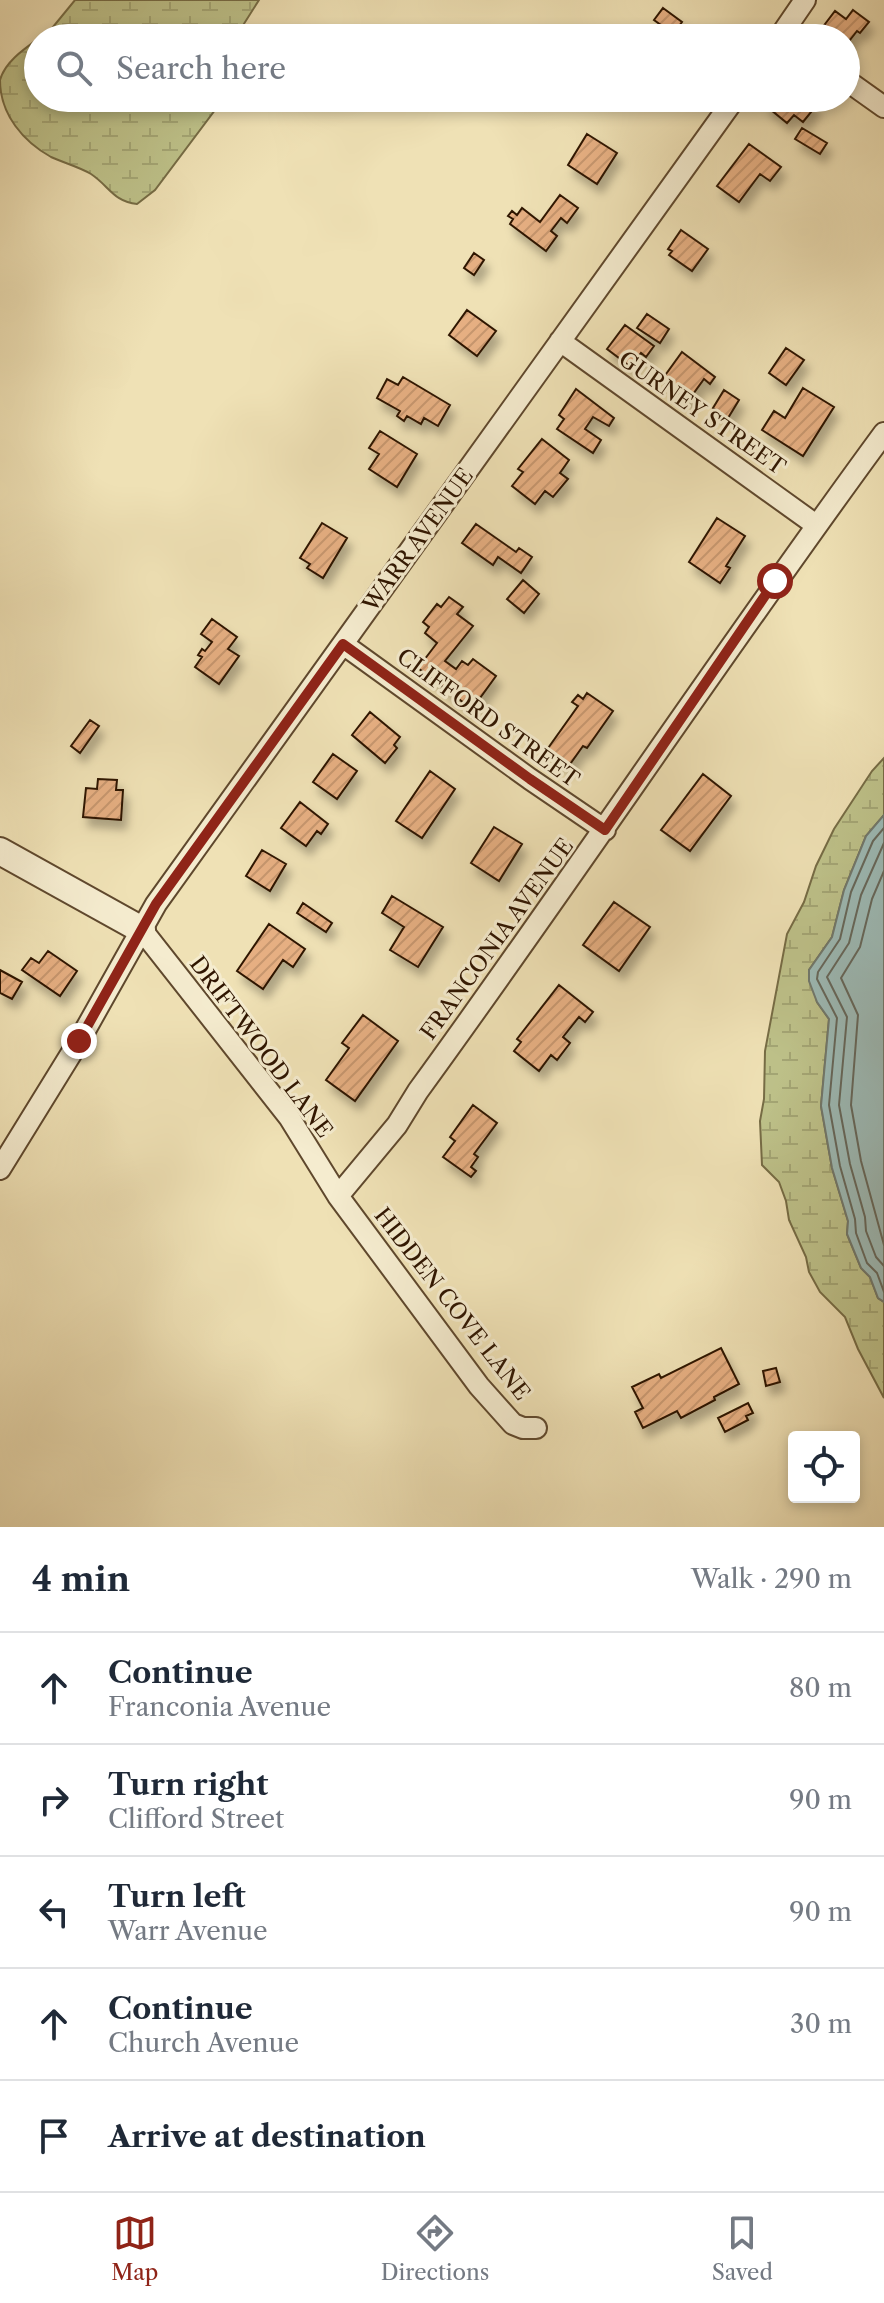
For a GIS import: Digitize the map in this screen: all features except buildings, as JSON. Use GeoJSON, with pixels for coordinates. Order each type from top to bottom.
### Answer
{"type":"FeatureCollection","features":[{"type":"Feature","properties":{"kind":"street"},"geometry":{"type":"LineString","coordinates":[[790,24],[805,0]]}},
{"type":"Feature","properties":{"kind":"street"},"geometry":{"type":"LineString","coordinates":[[860,90],[884,107]]}},
{"type":"Feature","properties":{"kind":"street","name":"WARR AVENUE"},"geometry":{"type":"LineString","coordinates":[[0,1169],[79,1041],[156,904],[725,112]]}},
{"type":"Feature","properties":{"kind":"street","name":"GURNEY STREET"},"geometry":{"type":"LineString","coordinates":[[560,341],[816,525]]}},
{"type":"Feature","properties":{"kind":"street","name":"FRANCONIA AVENUE"},"geometry":{"type":"LineString","coordinates":[[338,1196],[397,1125],[816,525],[884,433]]}},
{"type":"Feature","properties":{"kind":"street","name":"CLIFFORD STREET"},"geometry":{"type":"LineString","coordinates":[[343,644],[605,830]]}},
{"type":"Feature","properties":{"kind":"street"},"geometry":{"type":"LineString","coordinates":[[0,851],[142,930]]}},
{"type":"Feature","properties":{"kind":"street","name":"DRIFTWOOD LANE"},"geometry":{"type":"LineString","coordinates":[[142,930],[289,1117],[338,1196]]}},
{"type":"Feature","properties":{"kind":"street","name":"HIDDEN COVE LANE"},"geometry":{"type":"LineString","coordinates":[[338,1196],[479,1386],[513,1424],[536,1428]]}},
{"type":"Feature","properties":{"kind":"green space"},"geometry":{"type":"Polygon","coordinates":[[[75,0],[259,0],[244,24],[55,24],[75,0]]]}},
{"type":"Feature","properties":{"kind":"green space"},"geometry":{"type":"Polygon","coordinates":[[[24,50],[24,112],[214,112],[155,190],[137,204],[129,203],[117,197],[91,174],[41,151],[15,126],[4,105],[0,80],[2,73],[24,50]]]}},
{"type":"Feature","properties":{"kind":"green space"},"geometry":{"type":"Polygon","coordinates":[[[884,758],[884,815],[866,836],[844,890],[832,937],[809,970],[817,1002],[829,1019],[821,1106],[832,1168],[848,1221],[847,1234],[861,1268],[870,1277],[878,1298],[884,1302],[884,1398],[845,1317],[820,1292],[809,1272],[806,1257],[789,1220],[779,1182],[762,1165],[760,1121],[764,1099],[765,1051],[787,934],[804,902],[816,866],[834,829],[884,758]]]}},
{"type":"Feature","properties":{"kind":"water"},"geometry":{"type":"Polygon","coordinates":[[[884,815],[884,1302],[878,1298],[870,1277],[861,1268],[847,1234],[848,1221],[832,1168],[821,1106],[829,1019],[817,1002],[809,981],[809,970],[832,937],[844,890],[866,836],[884,815]]]}},
{"type":"Feature","properties":{"kind":"route"},"geometry":{"type":"LineString","coordinates":[[79,1041],[156,904],[343,644],[605,830],[775,581]]}}]}
